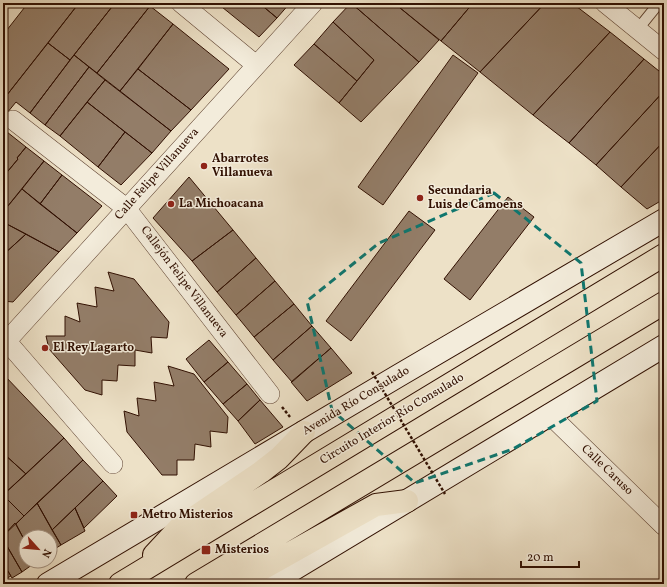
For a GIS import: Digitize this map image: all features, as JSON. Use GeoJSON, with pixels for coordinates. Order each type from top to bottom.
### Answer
{"type":"FeatureCollection","features":[{"type":"Feature","properties":{"kind":"highway","name":"Circuito Interior Río Consulado"},"geometry":{"type":"LineString","coordinates":[[128,579],[664,255]]}},
{"type":"Feature","properties":{"kind":"highway"},"geometry":{"type":"LineString","coordinates":[[196,584],[664,303]]}},
{"type":"Feature","properties":{"kind":"highway"},"geometry":{"type":"LineString","coordinates":[[128,579],[180,527],[261,472],[279,458],[304,432]]}},
{"type":"Feature","properties":{"kind":"highway"},"geometry":{"type":"LineString","coordinates":[[235,584],[376,505],[407,501]]}},
{"type":"Feature","properties":{"kind":"main road","name":"Avenida Río Consulado"},"geometry":{"type":"LineString","coordinates":[[48,584],[664,220]]}},
{"type":"Feature","properties":{"kind":"main road"},"geometry":{"type":"LineString","coordinates":[[269,584],[289,578],[407,501],[664,346]]}},
{"type":"Feature","properties":{"kind":"street"},"geometry":{"type":"LineString","coordinates":[[181,3],[256,65]]}},
{"type":"Feature","properties":{"kind":"street","name":"Calle Felipe Villanueva"},"geometry":{"type":"LineString","coordinates":[[4,341],[313,3]]}},
{"type":"Feature","properties":{"kind":"street"},"geometry":{"type":"LineString","coordinates":[[605,3],[664,51]]}},
{"type":"Feature","properties":{"kind":"street","name":"Callejón Felipe Villanueva"},"geometry":{"type":"LineString","coordinates":[[13,120],[126,208],[270,394]]}},
{"type":"Feature","properties":{"kind":"street"},"geometry":{"type":"LineString","coordinates":[[4,341],[113,464]]}},
{"type":"Feature","properties":{"kind":"street","name":"Calle Caruso"},"geometry":{"type":"LineString","coordinates":[[550,414],[664,526]]}},
{"type":"Feature","properties":{"kind":"lane"},"geometry":{"type":"LineString","coordinates":[[638,29],[659,3]]}},
{"type":"Feature","properties":{"kind":"path"},"geometry":{"type":"LineString","coordinates":[[372,372],[445,494]]}},
{"type":"Feature","properties":{"kind":"path"},"geometry":{"type":"LineString","coordinates":[[270,394],[304,432]]}},
{"type":"Feature","properties":{"kind":"highlighted area"},"geometry":{"type":"Polygon","coordinates":[[[494,193],[581,263],[597,401],[513,449],[415,483],[332,410],[307,301],[379,243],[494,193]]]}},
{"type":"Feature","properties":{"kind":"building"},"geometry":{"type":"Polygon","coordinates":[[[28,3],[79,3],[3,100],[3,35],[28,3]]]}},
{"type":"Feature","properties":{"kind":"building"},"geometry":{"type":"Polygon","coordinates":[[[79,3],[115,3],[70,60],[48,43],[79,3]]]}},
{"type":"Feature","properties":{"kind":"building"},"geometry":{"type":"Polygon","coordinates":[[[115,3],[147,3],[150,6],[97,73],[74,55],[115,3]]]}},
{"type":"Feature","properties":{"kind":"building"},"geometry":{"type":"Polygon","coordinates":[[[217,3],[259,3],[277,18],[259,37],[217,3]]]}},
{"type":"Feature","properties":{"kind":"building"},"geometry":{"type":"Polygon","coordinates":[[[259,3],[290,3],[277,18],[259,3]]]}},
{"type":"Feature","properties":{"kind":"building"},"geometry":{"type":"Polygon","coordinates":[[[351,3],[419,62],[361,122],[339,103],[374,60],[333,22],[351,3]]]}},
{"type":"Feature","properties":{"kind":"building"},"geometry":{"type":"Polygon","coordinates":[[[351,3],[394,3],[439,40],[419,62],[351,3]]]}},
{"type":"Feature","properties":{"kind":"building"},"geometry":{"type":"Polygon","coordinates":[[[394,3],[473,3],[441,41],[394,3]]]}},
{"type":"Feature","properties":{"kind":"building"},"geometry":{"type":"Polygon","coordinates":[[[473,3],[545,3],[480,72],[441,41],[473,3]]]}},
{"type":"Feature","properties":{"kind":"building"},"geometry":{"type":"Polygon","coordinates":[[[545,3],[572,3],[610,32],[533,115],[480,72],[545,3]]]}},
{"type":"Feature","properties":{"kind":"building"},"geometry":{"type":"Polygon","coordinates":[[[150,6],[173,24],[120,91],[97,73],[150,6]]]}},
{"type":"Feature","properties":{"kind":"building"},"geometry":{"type":"Polygon","coordinates":[[[333,22],[374,60],[357,81],[314,44],[333,22]]]}},
{"type":"Feature","properties":{"kind":"building"},"geometry":{"type":"Polygon","coordinates":[[[173,24],[229,69],[191,110],[138,69],[173,24]]]}},
{"type":"Feature","properties":{"kind":"building"},"geometry":{"type":"Polygon","coordinates":[[[610,32],[644,59],[569,143],[533,115],[610,32]]]}},
{"type":"Feature","properties":{"kind":"building"},"geometry":{"type":"Polygon","coordinates":[[[48,43],[70,60],[30,113],[16,102],[7,113],[3,110],[3,100],[48,43]]]}},
{"type":"Feature","properties":{"kind":"building"},"geometry":{"type":"Polygon","coordinates":[[[314,44],[357,81],[339,103],[294,65],[314,44]]]}},
{"type":"Feature","properties":{"kind":"building"},"geometry":{"type":"Polygon","coordinates":[[[74,55],[89,67],[45,125],[30,113],[74,55]]]}},
{"type":"Feature","properties":{"kind":"building"},"geometry":{"type":"Polygon","coordinates":[[[453,55],[478,73],[383,205],[358,187],[453,55]]]}},
{"type":"Feature","properties":{"kind":"building"},"geometry":{"type":"Polygon","coordinates":[[[644,59],[664,75],[664,91],[596,165],[569,143],[644,59]]]}},
{"type":"Feature","properties":{"kind":"building"},"geometry":{"type":"Polygon","coordinates":[[[89,67],[105,80],[60,136],[45,125],[89,67]]]}},
{"type":"Feature","properties":{"kind":"building"},"geometry":{"type":"Polygon","coordinates":[[[138,69],[191,110],[171,131],[120,91],[138,69]]]}},
{"type":"Feature","properties":{"kind":"building"},"geometry":{"type":"Polygon","coordinates":[[[105,80],[171,131],[152,153],[87,102],[105,80]]]}},
{"type":"Feature","properties":{"kind":"building"},"geometry":{"type":"Polygon","coordinates":[[[664,91],[664,141],[621,187],[596,165],[664,91]]]}},
{"type":"Feature","properties":{"kind":"building"},"geometry":{"type":"Polygon","coordinates":[[[87,102],[125,132],[98,167],[60,136],[87,102]]]}},
{"type":"Feature","properties":{"kind":"building"},"geometry":{"type":"Polygon","coordinates":[[[7,132],[26,147],[3,177],[3,138],[7,132]]]}},
{"type":"Feature","properties":{"kind":"building"},"geometry":{"type":"Polygon","coordinates":[[[125,132],[152,153],[121,185],[98,167],[125,132]]]}},
{"type":"Feature","properties":{"kind":"building"},"geometry":{"type":"Polygon","coordinates":[[[664,141],[664,199],[647,209],[621,187],[664,141]]]}},
{"type":"Feature","properties":{"kind":"building"},"geometry":{"type":"Polygon","coordinates":[[[26,147],[44,161],[3,212],[3,177],[26,147]]]}},
{"type":"Feature","properties":{"kind":"building"},"geometry":{"type":"Polygon","coordinates":[[[44,161],[62,175],[40,204],[22,189],[44,161]]]}},
{"type":"Feature","properties":{"kind":"building"},"geometry":{"type":"Polygon","coordinates":[[[62,175],[102,206],[77,233],[40,204],[62,175]]]}},
{"type":"Feature","properties":{"kind":"building"},"geometry":{"type":"Polygon","coordinates":[[[189,177],[233,230],[192,261],[153,218],[189,177]]]}},
{"type":"Feature","properties":{"kind":"building"},"geometry":{"type":"Polygon","coordinates":[[[22,189],[77,233],[59,252],[3,222],[3,212],[22,189]]]}},
{"type":"Feature","properties":{"kind":"building"},"geometry":{"type":"Polygon","coordinates":[[[508,197],[534,217],[470,300],[444,279],[508,197]]]}},
{"type":"Feature","properties":{"kind":"building"},"geometry":{"type":"Polygon","coordinates":[[[409,211],[435,230],[351,341],[326,321],[409,211]]]}},
{"type":"Feature","properties":{"kind":"building"},"geometry":{"type":"Polygon","coordinates":[[[3,222],[26,234],[3,255],[3,222]]]}},
{"type":"Feature","properties":{"kind":"building"},"geometry":{"type":"Polygon","coordinates":[[[233,230],[256,258],[217,292],[192,261],[233,230]]]}},
{"type":"Feature","properties":{"kind":"building"},"geometry":{"type":"Polygon","coordinates":[[[26,234],[59,252],[13,302],[3,301],[3,255],[26,234]]]}},
{"type":"Feature","properties":{"kind":"building"},"geometry":{"type":"Polygon","coordinates":[[[256,258],[275,281],[236,315],[217,292],[256,258]]]}},
{"type":"Feature","properties":{"kind":"building"},"geometry":{"type":"Polygon","coordinates":[[[108,272],[134,279],[169,322],[167,338],[151,337],[152,353],[135,350],[135,366],[118,365],[117,381],[102,380],[102,395],[85,390],[49,349],[46,336],[65,336],[65,316],[80,322],[77,303],[97,307],[95,287],[114,291],[108,272]]]}},
{"type":"Feature","properties":{"kind":"building"},"geometry":{"type":"Polygon","coordinates":[[[275,281],[294,304],[254,337],[236,315],[275,281]]]}},
{"type":"Feature","properties":{"kind":"building"},"geometry":{"type":"Polygon","coordinates":[[[294,304],[312,326],[273,360],[254,337],[294,304]]]}},
{"type":"Feature","properties":{"kind":"building"},"geometry":{"type":"Polygon","coordinates":[[[312,326],[331,348],[292,382],[273,360],[312,326]]]}},
{"type":"Feature","properties":{"kind":"building"},"geometry":{"type":"Polygon","coordinates":[[[209,340],[228,362],[204,382],[186,359],[209,340]]]}},
{"type":"Feature","properties":{"kind":"building"},"geometry":{"type":"Polygon","coordinates":[[[331,348],[352,373],[307,401],[291,382],[331,348]]]}},
{"type":"Feature","properties":{"kind":"building"},"geometry":{"type":"Polygon","coordinates":[[[228,362],[247,384],[223,404],[204,382],[228,362]]]}},
{"type":"Feature","properties":{"kind":"building"},"geometry":{"type":"Polygon","coordinates":[[[168,366],[194,374],[228,417],[227,433],[210,431],[211,447],[195,444],[194,460],[177,460],[177,475],[162,475],[127,432],[124,411],[139,416],[137,398],[156,401],[154,382],[174,386],[168,366]]]}},
{"type":"Feature","properties":{"kind":"building"},"geometry":{"type":"Polygon","coordinates":[[[4,375],[64,438],[26,474],[3,453],[4,375]]]}},
{"type":"Feature","properties":{"kind":"building"},"geometry":{"type":"Polygon","coordinates":[[[247,384],[260,400],[238,421],[223,404],[247,384]]]}},
{"type":"Feature","properties":{"kind":"building"},"geometry":{"type":"Polygon","coordinates":[[[260,400],[283,427],[255,444],[238,421],[260,400]]]}},
{"type":"Feature","properties":{"kind":"building"},"geometry":{"type":"Polygon","coordinates":[[[64,438],[83,460],[24,516],[3,495],[64,438]]]}},
{"type":"Feature","properties":{"kind":"building"},"geometry":{"type":"Polygon","coordinates":[[[3,453],[26,474],[3,495],[3,453]]]}},
{"type":"Feature","properties":{"kind":"building"},"geometry":{"type":"Polygon","coordinates":[[[83,460],[103,481],[53,529],[51,529],[37,503],[83,460]]]}},
{"type":"Feature","properties":{"kind":"building"},"geometry":{"type":"Polygon","coordinates":[[[103,481],[117,496],[84,528],[75,508],[103,481]]]}},
{"type":"Feature","properties":{"kind":"building"},"geometry":{"type":"Polygon","coordinates":[[[3,495],[24,516],[3,536],[3,495]]]}},
{"type":"Feature","properties":{"kind":"building"},"geometry":{"type":"Polygon","coordinates":[[[37,503],[52,529],[19,529],[16,524],[37,503]]]}},
{"type":"Feature","properties":{"kind":"building"},"geometry":{"type":"Polygon","coordinates":[[[75,508],[85,531],[61,545],[58,540],[58,529],[53,529],[75,508]]]}},
{"type":"Feature","properties":{"kind":"building"},"geometry":{"type":"Polygon","coordinates":[[[15,523],[18,529],[18,565],[3,539],[3,536],[15,523]]]}},
{"type":"Feature","properties":{"kind":"building"},"geometry":{"type":"Polygon","coordinates":[[[3,539],[8,548],[3,551],[3,539]]]}},
{"type":"Feature","properties":{"kind":"building"},"geometry":{"type":"Polygon","coordinates":[[[58,540],[61,545],[58,547],[58,540]]]}},
{"type":"Feature","properties":{"kind":"building"},"geometry":{"type":"Polygon","coordinates":[[[8,548],[18,565],[18,569],[20,569],[22,572],[12,578],[3,563],[3,551],[8,548]]]}},
{"type":"Feature","properties":{"kind":"building"},"geometry":{"type":"Polygon","coordinates":[[[3,563],[11,576],[3,580],[3,563]]]}},
{"type":"Feature","properties":{"kind":"place","name":"Abarrotes Villanueva"},"geometry":{"type":"Point","coordinates":[204,166]}},
{"type":"Feature","properties":{"kind":"place","name":"Secundaria Luis de Camoens"},"geometry":{"type":"Point","coordinates":[420,198]}},
{"type":"Feature","properties":{"kind":"place","name":"La Michoacana"},"geometry":{"type":"Point","coordinates":[171,204]}},
{"type":"Feature","properties":{"kind":"place","name":"El Rey Lagarto"},"geometry":{"type":"Point","coordinates":[45,348]}},
{"type":"Feature","properties":{"kind":"place","name":"Metro Misterios"},"geometry":{"type":"Point","coordinates":[134,515]}},
{"type":"Feature","properties":{"kind":"place","name":"Misterios"},"geometry":{"type":"Point","coordinates":[206,550]}}]}
